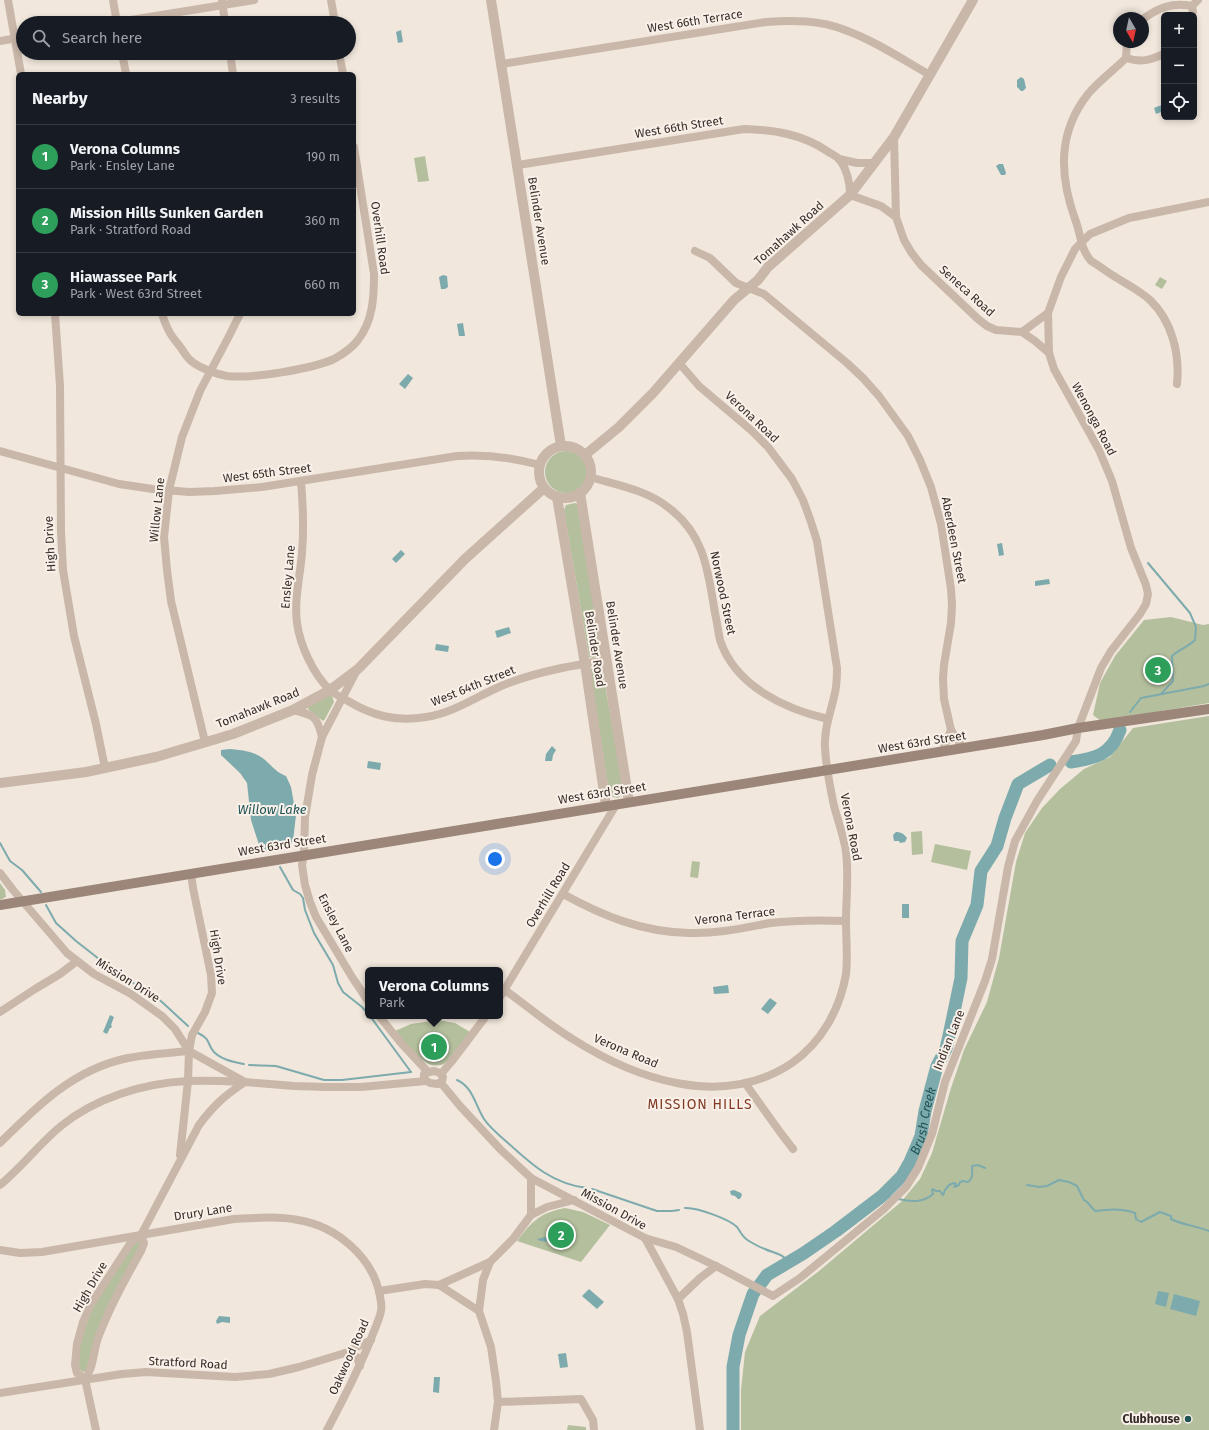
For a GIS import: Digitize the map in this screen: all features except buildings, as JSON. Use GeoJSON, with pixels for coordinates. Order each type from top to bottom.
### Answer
{"type":"FeatureCollection","features":[{"type":"Feature","properties":{"kind":"main road","name":"West 63rd Street"},"geometry":{"type":"LineString","coordinates":[[0,904],[942,752],[1078,728],[1209,709]]}},
{"type":"Feature","properties":{"kind":"street"},"geometry":{"type":"LineString","coordinates":[[8,0],[16,28]]}},
{"type":"Feature","properties":{"kind":"street"},"geometry":{"type":"LineString","coordinates":[[113,0],[115,16]]}},
{"type":"Feature","properties":{"kind":"street"},"geometry":{"type":"LineString","coordinates":[[151,16],[222,2],[254,0]]}},
{"type":"Feature","properties":{"kind":"street"},"geometry":{"type":"LineString","coordinates":[[331,0],[333,16]]}},
{"type":"Feature","properties":{"kind":"street","name":"Belinder Avenue"},"geometry":{"type":"LineString","coordinates":[[492,0],[561,446]]}},
{"type":"Feature","properties":{"kind":"street","name":"Tomahawk Road"},"geometry":{"type":"LineString","coordinates":[[585,455],[634,412],[680,364],[734,300],[758,280],[768,267],[850,195],[894,137],[973,0]]}},
{"type":"Feature","properties":{"kind":"street"},"geometry":{"type":"LineString","coordinates":[[1192,6],[1198,0]]}},
{"type":"Feature","properties":{"kind":"street"},"geometry":{"type":"LineString","coordinates":[[222,2],[224,16]]}},
{"type":"Feature","properties":{"kind":"street"},"geometry":{"type":"LineString","coordinates":[[1149,15],[1168,5],[1181,4],[1192,6]]}},
{"type":"Feature","properties":{"kind":"street"},"geometry":{"type":"LineString","coordinates":[[1192,6],[1193,12]]}},
{"type":"Feature","properties":{"kind":"street","name":"West 66th Terrace"},"geometry":{"type":"LineString","coordinates":[[502,64],[766,22],[787,20],[821,23],[845,30],[881,47],[930,75]]}},
{"type":"Feature","properties":{"kind":"street"},"geometry":{"type":"LineString","coordinates":[[0,41],[16,38]]}},
{"type":"Feature","properties":{"kind":"street"},"geometry":{"type":"LineString","coordinates":[[1127,48],[1126,58],[1089,92],[1073,119],[1065,144],[1063,164],[1064,180],[1084,252],[1091,261],[1145,296],[1154,304],[1164,318],[1176,349],[1178,367],[1177,384]]}},
{"type":"Feature","properties":{"kind":"street"},"geometry":{"type":"LineString","coordinates":[[1126,58],[1135,61],[1150,60],[1161,55]]}},
{"type":"Feature","properties":{"kind":"street"},"geometry":{"type":"LineString","coordinates":[[20,60],[21,72]]}},
{"type":"Feature","properties":{"kind":"street"},"geometry":{"type":"LineString","coordinates":[[123,60],[126,72]]}},
{"type":"Feature","properties":{"kind":"street"},"geometry":{"type":"LineString","coordinates":[[231,60],[233,72]]}},
{"type":"Feature","properties":{"kind":"street"},"geometry":{"type":"LineString","coordinates":[[340,60],[343,72]]}},
{"type":"Feature","properties":{"kind":"street","name":"West 66th Street"},"geometry":{"type":"LineString","coordinates":[[518,165],[744,129],[791,134],[820,146],[839,159],[857,163],[875,163]]}},
{"type":"Feature","properties":{"kind":"street","name":"Seneca Road"},"geometry":{"type":"LineString","coordinates":[[894,137],[896,217],[904,240],[911,252],[921,265],[962,306],[987,326],[996,330],[1022,332]]}},
{"type":"Feature","properties":{"kind":"street","name":"Overhill Road"},"geometry":{"type":"LineString","coordinates":[[163,316],[168,331],[190,360],[210,372],[225,376],[282,372],[308,367],[334,359],[346,352],[358,340],[365,329],[371,312],[374,288],[374,274],[356,159]]}},
{"type":"Feature","properties":{"kind":"street"},"geometry":{"type":"LineString","coordinates":[[839,159],[850,184],[850,195],[881,206],[896,217]]}},
{"type":"Feature","properties":{"kind":"street","name":"Wenonga Road"},"geometry":{"type":"LineString","coordinates":[[1078,728],[1101,668],[1118,641],[1140,614],[1146,604],[1148,594],[1144,578],[1130,548],[1118,500],[1105,464],[1082,419],[1059,380],[1049,353],[1048,313],[1065,268],[1075,249],[1090,234],[1130,218],[1209,202]]}},
{"type":"Feature","properties":{"kind":"street","name":"Aberdeen Street"},"geometry":{"type":"LineString","coordinates":[[695,251],[710,258],[736,283],[764,294],[847,362],[863,378],[891,411],[908,436],[931,487],[937,509],[951,590],[951,623],[943,679],[944,699],[951,730],[963,748]]}},
{"type":"Feature","properties":{"kind":"street"},"geometry":{"type":"LineString","coordinates":[[1048,313],[1022,332],[1049,353]]}},
{"type":"Feature","properties":{"kind":"street","name":"High Drive"},"geometry":{"type":"LineString","coordinates":[[55,316],[60,386],[61,531],[67,600],[78,659],[96,724],[104,768]]}},
{"type":"Feature","properties":{"kind":"street","name":"Willow Lane"},"geometry":{"type":"LineString","coordinates":[[205,742],[175,619],[167,570],[164,537],[169,490],[176,457],[188,418],[200,390],[239,316]]}},
{"type":"Feature","properties":{"kind":"street","name":"Verona Road"},"geometry":{"type":"LineString","coordinates":[[505,990],[569,1037],[594,1052],[631,1069],[676,1083],[700,1087],[715,1087],[745,1083],[765,1077],[783,1069],[808,1050],[821,1035],[838,1005],[846,972],[846,851],[832,793],[825,746],[825,734],[828,719],[835,696],[837,668],[817,541],[803,500],[792,479],[768,447],[752,431],[699,386],[680,364]]}},
{"type":"Feature","properties":{"kind":"street"},"geometry":{"type":"LineString","coordinates":[[561,446],[574,448],[585,455],[591,470],[590,477],[585,488],[573,496],[565,498],[557,497],[544,488],[540,477],[540,465],[548,452],[561,446]]}},
{"type":"Feature","properties":{"kind":"street","name":"West 65th Street"},"geometry":{"type":"LineString","coordinates":[[0,451],[119,484],[188,492],[235,490],[456,456],[497,456],[514,458],[540,465]]}},
{"type":"Feature","properties":{"kind":"street","name":"Norwood Street"},"geometry":{"type":"LineString","coordinates":[[590,477],[642,492],[653,497],[670,508],[684,522],[694,535],[706,561],[721,641],[735,668],[756,689],[770,697],[806,713],[828,719]]}},
{"type":"Feature","properties":{"kind":"street","name":"Ensley Lane"},"geometry":{"type":"LineString","coordinates":[[301,481],[304,537],[296,604],[297,622],[304,650],[314,669],[330,690]]}},
{"type":"Feature","properties":{"kind":"street","name":"Tomahawk Road"},"geometry":{"type":"LineString","coordinates":[[0,783],[86,772],[156,757],[233,734],[293,710],[330,690],[358,669],[465,559],[544,488]]}},
{"type":"Feature","properties":{"kind":"street","name":"Belinder Avenue"},"geometry":{"type":"LineString","coordinates":[[580,492],[629,802]]}},
{"type":"Feature","properties":{"kind":"street","name":"Belinder Road"},"geometry":{"type":"LineString","coordinates":[[557,497],[585,664],[611,805]]}},
{"type":"Feature","properties":{"kind":"street","name":"West 64th Street"},"geometry":{"type":"LineString","coordinates":[[330,690],[367,711],[388,718],[404,719],[426,717],[446,712],[515,681],[559,668],[606,660]]}},
{"type":"Feature","properties":{"kind":"street","name":"Ensley Lane"},"geometry":{"type":"LineString","coordinates":[[358,669],[322,737],[312,775],[305,817],[304,854],[302,865],[305,885],[316,916],[348,971],[365,996]]}},
{"type":"Feature","properties":{"kind":"street"},"geometry":{"type":"LineString","coordinates":[[293,710],[310,714],[318,723],[322,737]]}},
{"type":"Feature","properties":{"kind":"street","name":"Indian Lane"},"geometry":{"type":"LineString","coordinates":[[645,1238],[676,1247],[754,1284],[772,1296],[800,1278],[884,1209],[906,1187],[925,1154],[932,1134],[945,1082],[985,981],[992,959],[1008,867],[1015,841],[1037,801],[1076,741],[1078,728]]}},
{"type":"Feature","properties":{"kind":"street"},"geometry":{"type":"LineString","coordinates":[[942,752],[951,730]]}},
{"type":"Feature","properties":{"kind":"street","name":"Overhill Road"},"geometry":{"type":"LineString","coordinates":[[503,993],[563,894],[611,805]]}},
{"type":"Feature","properties":{"kind":"street","name":"Mission Drive"},"geometry":{"type":"LineString","coordinates":[[0,873],[56,942],[77,962],[94,974],[131,994],[162,1016],[175,1029],[189,1051],[245,1082],[326,1087],[366,1087],[426,1081]]}},
{"type":"Feature","properties":{"kind":"street","name":"High Drive"},"geometry":{"type":"LineString","coordinates":[[180,1160],[188,1081],[189,1051],[192,1035],[205,1012],[212,993],[211,975],[193,888],[192,874]]}},
{"type":"Feature","properties":{"kind":"street","name":"Verona Terrace"},"geometry":{"type":"LineString","coordinates":[[563,894],[586,907],[623,922],[651,929],[674,932],[715,932],[786,922],[813,920],[846,921]]}},
{"type":"Feature","properties":{"kind":"street"},"geometry":{"type":"LineString","coordinates":[[0,1012],[77,962]]}},
{"type":"Feature","properties":{"kind":"street"},"geometry":{"type":"LineString","coordinates":[[381,1019],[428,1072]]}},
{"type":"Feature","properties":{"kind":"street"},"geometry":{"type":"LineString","coordinates":[[441,1074],[484,1019]]}},
{"type":"Feature","properties":{"kind":"street"},"geometry":{"type":"LineString","coordinates":[[0,1142],[46,1099],[67,1083],[88,1071],[128,1058],[189,1051]]}},
{"type":"Feature","properties":{"kind":"street"},"geometry":{"type":"LineString","coordinates":[[434,1071],[441,1074],[443,1079],[441,1083],[434,1084],[426,1081],[424,1076],[424,1074],[428,1072],[434,1071]]}},
{"type":"Feature","properties":{"kind":"street"},"geometry":{"type":"LineString","coordinates":[[0,1185],[62,1125],[90,1106],[110,1097],[134,1089],[188,1081],[245,1082]]}},
{"type":"Feature","properties":{"kind":"street","name":"High Drive"},"geometry":{"type":"LineString","coordinates":[[96,1430],[85,1379],[77,1373],[75,1365],[77,1344],[83,1322],[91,1304],[132,1241],[141,1235],[199,1125],[221,1098],[245,1082]]}},
{"type":"Feature","properties":{"kind":"street","name":"Mission Drive"},"geometry":{"type":"LineString","coordinates":[[441,1083],[501,1150],[531,1178],[645,1238],[678,1299],[687,1332],[700,1430]]}},
{"type":"Feature","properties":{"kind":"street"},"geometry":{"type":"LineString","coordinates":[[745,1083],[793,1149]]}},
{"type":"Feature","properties":{"kind":"street"},"geometry":{"type":"LineString","coordinates":[[531,1178],[531,1215]]}},
{"type":"Feature","properties":{"kind":"street"},"geometry":{"type":"LineString","coordinates":[[379,1291],[425,1284],[439,1285],[490,1262],[512,1239],[531,1215],[547,1207],[574,1200]]}},
{"type":"Feature","properties":{"kind":"street","name":"Drury Lane"},"geometry":{"type":"LineString","coordinates":[[0,1250],[20,1253],[42,1252],[234,1219],[258,1218],[298,1220],[328,1230],[344,1240],[357,1252],[370,1269],[375,1278],[379,1291]]}},
{"type":"Feature","properties":{"kind":"street","name":"High Drive"},"geometry":{"type":"LineString","coordinates":[[85,1379],[90,1372],[95,1346],[107,1316],[141,1251],[144,1243],[141,1235]]}},
{"type":"Feature","properties":{"kind":"street"},"geometry":{"type":"LineString","coordinates":[[490,1262],[483,1280],[479,1311],[491,1347],[498,1402],[494,1430]]}},
{"type":"Feature","properties":{"kind":"street"},"geometry":{"type":"LineString","coordinates":[[678,1299],[700,1278],[716,1266]]}},
{"type":"Feature","properties":{"kind":"street"},"geometry":{"type":"LineString","coordinates":[[439,1285],[479,1311]]}},
{"type":"Feature","properties":{"kind":"street","name":"Oakwood Road"},"geometry":{"type":"LineString","coordinates":[[327,1430],[360,1366],[379,1320],[381,1310],[379,1291]]}},
{"type":"Feature","properties":{"kind":"street","name":"Stratford Road"},"geometry":{"type":"LineString","coordinates":[[0,1393],[85,1379],[146,1372],[221,1376],[254,1376],[280,1372],[345,1353],[370,1340]]}},
{"type":"Feature","properties":{"kind":"street"},"geometry":{"type":"LineString","coordinates":[[345,1353],[356,1357],[360,1366]]}},
{"type":"Feature","properties":{"kind":"street"},"geometry":{"type":"LineString","coordinates":[[498,1402],[581,1399],[593,1420],[594,1430]]}},
{"type":"Feature","properties":{"kind":"green space"},"geometry":{"type":"Polygon","coordinates":[[[425,156],[429,181],[418,182],[414,158],[425,156]]]}},
{"type":"Feature","properties":{"kind":"green space"},"geometry":{"type":"Polygon","coordinates":[[[1160,277],[1167,281],[1162,289],[1155,285],[1160,277]]]}},
{"type":"Feature","properties":{"kind":"green space"},"geometry":{"type":"Polygon","coordinates":[[[566,451],[581,457],[587,472],[581,487],[566,493],[551,487],[545,472],[551,457],[566,451]]]}},
{"type":"Feature","properties":{"kind":"green space"},"geometry":{"type":"Polygon","coordinates":[[[577,504],[602,655],[593,658],[589,657],[564,510],[566,505],[577,504]]]}},
{"type":"Feature","properties":{"kind":"green space"},"geometry":{"type":"Polygon","coordinates":[[[1171,617],[1203,625],[1209,624],[1209,703],[1101,721],[1093,715],[1100,683],[1115,656],[1144,620],[1171,617]]]}},
{"type":"Feature","properties":{"kind":"green space"},"geometry":{"type":"Polygon","coordinates":[[[593,667],[602,667],[624,793],[618,798],[613,797],[609,793],[590,670],[593,667]]]}},
{"type":"Feature","properties":{"kind":"green space"},"geometry":{"type":"Polygon","coordinates":[[[329,695],[332,696],[334,702],[323,721],[308,709],[308,707],[329,695]]]}},
{"type":"Feature","properties":{"kind":"green space"},"geometry":{"type":"Polygon","coordinates":[[[1209,716],[1209,1430],[741,1430],[741,1390],[745,1352],[760,1316],[819,1271],[901,1202],[920,1179],[932,1153],[964,1050],[987,1002],[999,958],[1016,862],[1025,833],[1042,808],[1060,789],[1084,769],[1110,757],[1133,728],[1209,716]]]}},
{"type":"Feature","properties":{"kind":"green space"},"geometry":{"type":"Polygon","coordinates":[[[922,831],[923,854],[912,855],[911,832],[922,831]]]}},
{"type":"Feature","properties":{"kind":"green space"},"geometry":{"type":"Polygon","coordinates":[[[935,844],[971,851],[967,870],[931,862],[935,844]]]}},
{"type":"Feature","properties":{"kind":"green space"},"geometry":{"type":"Polygon","coordinates":[[[692,861],[700,862],[698,878],[690,877],[692,861]]]}},
{"type":"Feature","properties":{"kind":"green space"},"geometry":{"type":"Polygon","coordinates":[[[0,883],[5,890],[6,897],[0,900],[0,883]]]}},
{"type":"Feature","properties":{"kind":"green space"},"geometry":{"type":"Polygon","coordinates":[[[438,1020],[455,1023],[470,1032],[449,1060],[441,1065],[434,1065],[428,1064],[418,1056],[395,1031],[411,1024],[438,1020]]]}},
{"type":"Feature","properties":{"kind":"green space"},"geometry":{"type":"Polygon","coordinates":[[[565,1208],[583,1212],[610,1225],[581,1262],[517,1241],[527,1228],[537,1219],[549,1212],[565,1208]]]}},
{"type":"Feature","properties":{"kind":"green space"},"geometry":{"type":"Polygon","coordinates":[[[136,1241],[141,1242],[88,1363],[86,1371],[83,1372],[79,1367],[79,1355],[86,1324],[100,1295],[136,1241]]]}},
{"type":"Feature","properties":{"kind":"green space"},"geometry":{"type":"Polygon","coordinates":[[[568,1425],[586,1427],[586,1430],[567,1430],[568,1425]]]}},
{"type":"Feature","properties":{"kind":"water"},"geometry":{"type":"Polygon","coordinates":[[[401,30],[403,42],[398,43],[396,32],[401,30]]]}},
{"type":"Feature","properties":{"kind":"water"},"geometry":{"type":"Polygon","coordinates":[[[1021,77],[1024,79],[1026,88],[1023,91],[1017,87],[1017,80],[1021,77]]]}},
{"type":"Feature","properties":{"kind":"water"},"geometry":{"type":"Polygon","coordinates":[[[1161,105],[1161,112],[1156,114],[1154,108],[1161,105]]]}},
{"type":"Feature","properties":{"kind":"water"},"geometry":{"type":"Polygon","coordinates":[[[1003,164],[1006,173],[1005,175],[1001,175],[996,166],[1003,164]]]}},
{"type":"Feature","properties":{"kind":"water"},"geometry":{"type":"Polygon","coordinates":[[[443,275],[447,276],[448,287],[441,289],[439,277],[443,275]]]}},
{"type":"Feature","properties":{"kind":"water"},"geometry":{"type":"Polygon","coordinates":[[[463,323],[465,336],[459,336],[457,324],[463,323]]]}},
{"type":"Feature","properties":{"kind":"water"},"geometry":{"type":"Polygon","coordinates":[[[408,374],[413,378],[405,389],[399,384],[408,374]]]}},
{"type":"Feature","properties":{"kind":"water"},"geometry":{"type":"Polygon","coordinates":[[[1002,543],[1004,555],[999,556],[997,544],[1002,543]]]}},
{"type":"Feature","properties":{"kind":"water"},"geometry":{"type":"Polygon","coordinates":[[[401,550],[405,554],[396,563],[392,559],[401,550]]]}},
{"type":"Feature","properties":{"kind":"water"},"geometry":{"type":"Polygon","coordinates":[[[1049,579],[1050,584],[1035,586],[1035,581],[1049,579]]]}},
{"type":"Feature","properties":{"kind":"water"},"geometry":{"type":"Polygon","coordinates":[[[509,627],[511,633],[497,638],[495,631],[509,627]]]}},
{"type":"Feature","properties":{"kind":"water"},"geometry":{"type":"Polygon","coordinates":[[[436,644],[449,646],[448,652],[435,650],[436,644]]]}},
{"type":"Feature","properties":{"kind":"water"},"geometry":{"type":"Polygon","coordinates":[[[552,746],[556,750],[552,761],[545,761],[546,754],[552,746]]]}},
{"type":"Feature","properties":{"kind":"water","name":"Willow Lake"},"geometry":{"type":"Polygon","coordinates":[[[230,749],[254,753],[286,776],[291,787],[296,815],[293,841],[286,849],[279,851],[261,851],[251,820],[247,783],[240,773],[221,755],[221,750],[230,749]]]}},
{"type":"Feature","properties":{"kind":"water"},"geometry":{"type":"Polygon","coordinates":[[[368,761],[381,763],[380,770],[367,768],[368,761]]]}},
{"type":"Feature","properties":{"kind":"water"},"geometry":{"type":"Polygon","coordinates":[[[896,832],[904,834],[907,838],[905,842],[900,843],[899,841],[894,841],[893,835],[896,832]]]}},
{"type":"Feature","properties":{"kind":"water"},"geometry":{"type":"Polygon","coordinates":[[[902,904],[909,904],[909,918],[902,918],[902,904]]]}},
{"type":"Feature","properties":{"kind":"water"},"geometry":{"type":"Polygon","coordinates":[[[728,985],[729,993],[714,994],[713,987],[728,985]]]}},
{"type":"Feature","properties":{"kind":"water"},"geometry":{"type":"Polygon","coordinates":[[[770,998],[777,1003],[768,1014],[761,1009],[770,998]]]}},
{"type":"Feature","properties":{"kind":"water"},"geometry":{"type":"Polygon","coordinates":[[[110,1015],[114,1017],[112,1026],[107,1034],[103,1032],[110,1015]]]}},
{"type":"Feature","properties":{"kind":"water"},"geometry":{"type":"Polygon","coordinates":[[[734,1190],[741,1193],[742,1195],[740,1199],[731,1195],[730,1191],[734,1190]]]}},
{"type":"Feature","properties":{"kind":"water"},"geometry":{"type":"Polygon","coordinates":[[[557,1234],[564,1242],[563,1244],[540,1241],[537,1239],[557,1234]]]}},
{"type":"Feature","properties":{"kind":"water"},"geometry":{"type":"Polygon","coordinates":[[[589,1289],[604,1302],[597,1309],[582,1296],[589,1289]]]}},
{"type":"Feature","properties":{"kind":"water"},"geometry":{"type":"Polygon","coordinates":[[[1158,1291],[1169,1293],[1166,1307],[1155,1304],[1158,1291]]]}},
{"type":"Feature","properties":{"kind":"water"},"geometry":{"type":"Polygon","coordinates":[[[1174,1294],[1200,1301],[1196,1316],[1170,1309],[1174,1294]]]}},
{"type":"Feature","properties":{"kind":"water"},"geometry":{"type":"Polygon","coordinates":[[[219,1316],[230,1317],[230,1323],[222,1322],[217,1324],[216,1321],[219,1316]]]}},
{"type":"Feature","properties":{"kind":"water"},"geometry":{"type":"Polygon","coordinates":[[[566,1353],[568,1367],[560,1368],[558,1354],[566,1353]]]}},
{"type":"Feature","properties":{"kind":"water"},"geometry":{"type":"Polygon","coordinates":[[[434,1377],[440,1377],[439,1393],[433,1392],[434,1377]]]}},
{"type":"Feature","properties":{"kind":"waterway"},"geometry":{"type":"LineString","coordinates":[[1148,563],[1190,613],[1196,627],[1195,640],[1172,656],[1173,681],[1161,694]]}},
{"type":"Feature","properties":{"kind":"waterway","name":"Brush Creek"},"geometry":{"type":"LineString","coordinates":[[1130,712],[1141,698],[1209,684]]}},
{"type":"Feature","properties":{"kind":"waterway","name":"Brush Creek"},"geometry":{"type":"LineString","coordinates":[[1071,762],[1088,759],[1102,754],[1112,745],[1120,730]]}},
{"type":"Feature","properties":{"kind":"waterway","name":"Brush Creek"},"geometry":{"type":"LineString","coordinates":[[733,1430],[733,1367],[739,1335],[753,1294],[767,1275],[804,1253],[882,1196],[902,1176],[910,1162],[921,1136],[925,1111],[937,1066],[946,1049],[961,978],[962,941],[977,905],[981,871],[997,846],[1005,818],[1018,784],[1050,765]]}},
{"type":"Feature","properties":{"kind":"waterway"},"geometry":{"type":"LineString","coordinates":[[0,843],[10,861],[22,870],[41,892]]}},
{"type":"Feature","properties":{"kind":"waterway"},"geometry":{"type":"LineString","coordinates":[[280,867],[293,890],[300,894],[303,898],[305,910],[314,933],[333,965],[338,983],[343,992],[365,1010]]}},
{"type":"Feature","properties":{"kind":"waterway"},"geometry":{"type":"LineString","coordinates":[[46,905],[56,923],[76,941],[122,977],[146,990],[162,1002],[188,1026]]}},
{"type":"Feature","properties":{"kind":"waterway"},"geometry":{"type":"LineString","coordinates":[[372,1019],[411,1072]]}},
{"type":"Feature","properties":{"kind":"waterway"},"geometry":{"type":"LineString","coordinates":[[198,1033],[207,1040],[217,1055],[228,1060],[244,1064]]}},
{"type":"Feature","properties":{"kind":"waterway"},"geometry":{"type":"LineString","coordinates":[[249,1065],[276,1066],[324,1080],[342,1080],[411,1072]]}},
{"type":"Feature","properties":{"kind":"waterway"},"geometry":{"type":"LineString","coordinates":[[457,1080],[467,1087],[489,1126],[526,1159],[553,1178],[575,1186],[587,1188]]}},
{"type":"Feature","properties":{"kind":"waterway"},"geometry":{"type":"LineString","coordinates":[[898,1199],[908,1201],[925,1199],[933,1194],[933,1189],[940,1191],[943,1195],[950,1184],[956,1184],[954,1187],[959,1185],[960,1182],[968,1182],[971,1179],[972,1166],[978,1165],[985,1168]]}},
{"type":"Feature","properties":{"kind":"waterway"},"geometry":{"type":"LineString","coordinates":[[1027,1185],[1039,1187],[1047,1186],[1059,1180],[1069,1182],[1077,1186],[1084,1200],[1095,1211],[1115,1209],[1126,1210],[1135,1213],[1136,1219],[1141,1222],[1160,1212],[1171,1216],[1171,1219],[1176,1221],[1209,1231]]}},
{"type":"Feature","properties":{"kind":"waterway"},"geometry":{"type":"LineString","coordinates":[[592,1189],[657,1211],[679,1210]]}},
{"type":"Feature","properties":{"kind":"waterway"},"geometry":{"type":"LineString","coordinates":[[882,1196],[892,1198]]}},
{"type":"Feature","properties":{"kind":"waterway"},"geometry":{"type":"LineString","coordinates":[[685,1208],[704,1211],[720,1217],[737,1227],[747,1239],[759,1246],[781,1255],[788,1262]]}},
{"type":"Feature","properties":{"kind":"place","name":"Hiawassee Park"},"geometry":{"type":"Point","coordinates":[1158,670]}},
{"type":"Feature","properties":{"kind":"place","name":"Verona Columns"},"geometry":{"type":"Point","coordinates":[434,1047]}},
{"type":"Feature","properties":{"kind":"place","name":"Mission Hills Sunken Garden"},"geometry":{"type":"Point","coordinates":[561,1235]}},
{"type":"Feature","properties":{"kind":"place","name":"Clubhouse"},"geometry":{"type":"Point","coordinates":[1188,1419]}},
{"type":"Feature","properties":{"kind":"district","name":"MISSION HILLS"},"geometry":{"type":"Point","coordinates":[700,1104]}}]}
